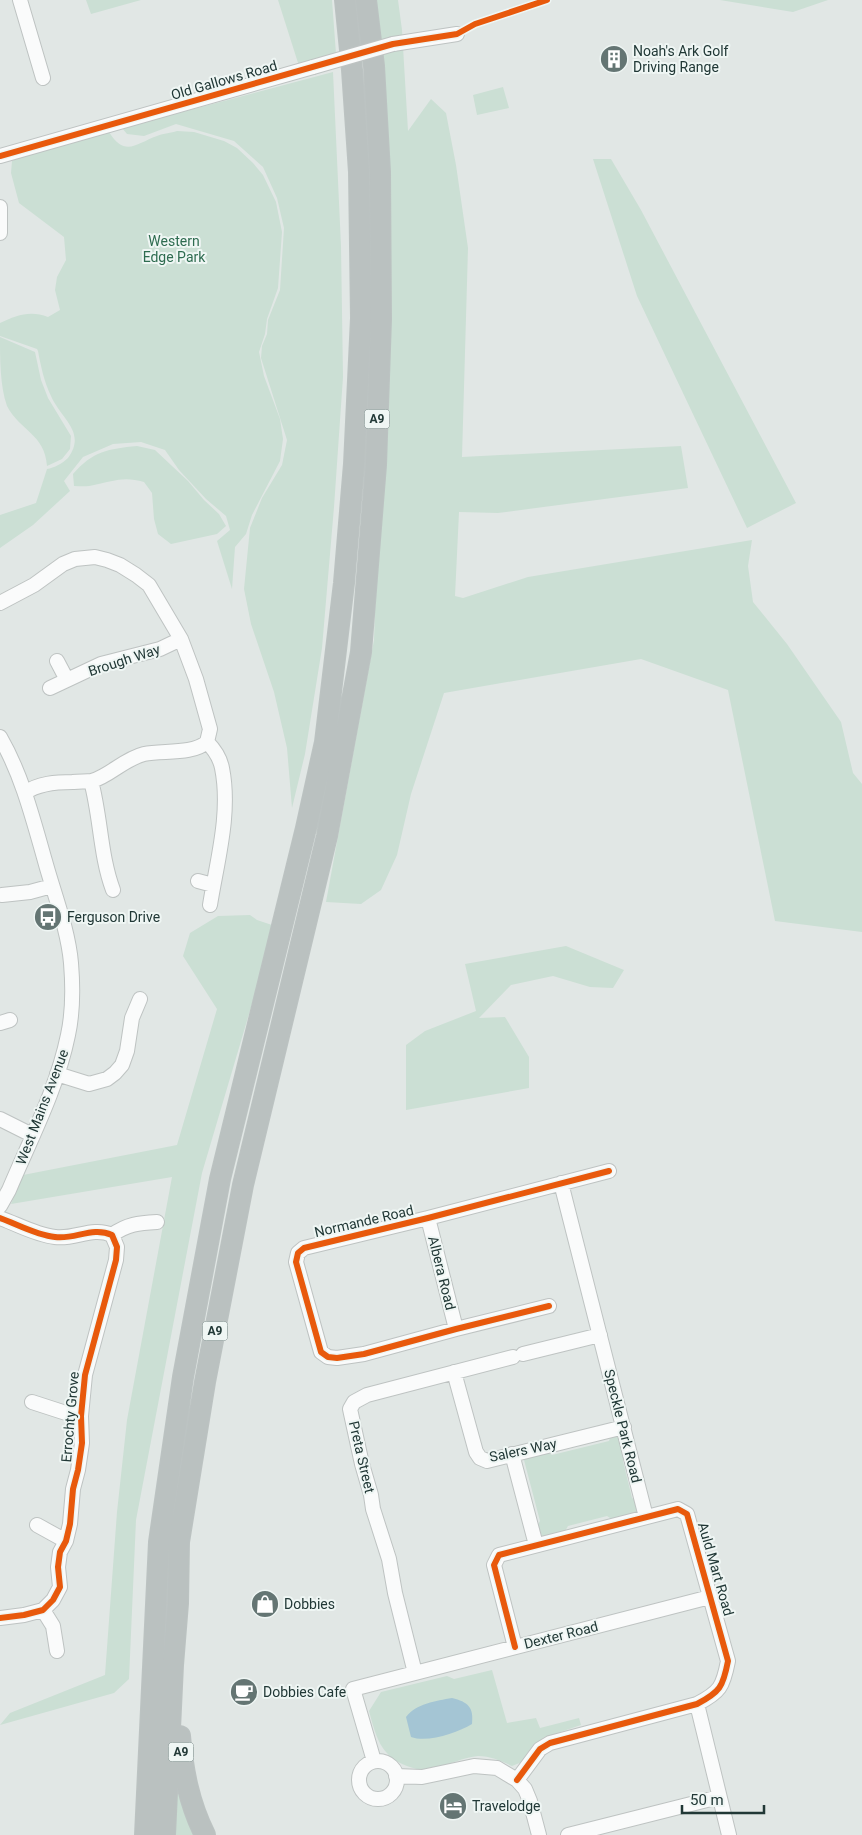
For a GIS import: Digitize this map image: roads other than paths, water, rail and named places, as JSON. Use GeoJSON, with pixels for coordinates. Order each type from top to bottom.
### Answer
{"type":"FeatureCollection","features":[{"type":"Feature","properties":{"kind":"highway","name":"A9"},"geometry":{"type":"LineString","coordinates":[[145,1835],[158,1542],[183,1376],[220,1179],[306,828],[325,742],[344,583],[354,464],[361,318],[359,172],[345,0]]}},
{"type":"Feature","properties":{"kind":"highway","name":"A9"},"geometry":{"type":"LineString","coordinates":[[165,1835],[173,1665],[178,1603],[179,1542],[206,1373],[243,1185],[327,836],[362,652],[376,466],[381,319],[380,172],[374,66],[366,0]]}},
{"type":"Feature","properties":{"kind":"highway","name":"A9"},"geometry":{"type":"LineString","coordinates":[[173,1665],[182,1762],[189,1796],[204,1835]]}},
{"type":"Feature","properties":{"kind":"street"},"geometry":{"type":"LineString","coordinates":[[20,0],[43,78]]}},
{"type":"Feature","properties":{"kind":"street","name":"Old Gallows Road"},"geometry":{"type":"LineString","coordinates":[[0,156],[394,44],[457,34]]}},
{"type":"Feature","properties":{"kind":"street"},"geometry":{"type":"LineString","coordinates":[[0,207],[0,233]]}},
{"type":"Feature","properties":{"kind":"street"},"geometry":{"type":"LineString","coordinates":[[0,602],[34,585],[75,559],[95,557],[120,565],[148,585],[181,639],[196,679],[210,729],[207,742],[201,747],[191,750],[142,754],[91,781],[50,784],[25,793]]}},
{"type":"Feature","properties":{"kind":"street","name":"Brough Way"},"geometry":{"type":"LineString","coordinates":[[50,688],[101,664],[160,649],[181,639]]}},
{"type":"Feature","properties":{"kind":"street"},"geometry":{"type":"LineString","coordinates":[[57,661],[67,680]]}},
{"type":"Feature","properties":{"kind":"street","name":"West Mains Avenue"},"geometry":{"type":"LineString","coordinates":[[0,737],[11,755],[25,793],[68,942],[71,963],[72,1003],[68,1035],[57,1074],[9,1190],[0,1206]]}},
{"type":"Feature","properties":{"kind":"street"},"geometry":{"type":"LineString","coordinates":[[207,742],[222,766],[225,810],[210,905]]}},
{"type":"Feature","properties":{"kind":"street"},"geometry":{"type":"LineString","coordinates":[[91,781],[98,813],[105,864],[113,890]]}},
{"type":"Feature","properties":{"kind":"street"},"geometry":{"type":"LineString","coordinates":[[198,881],[213,884]]}},
{"type":"Feature","properties":{"kind":"street"},"geometry":{"type":"LineString","coordinates":[[2,895],[30,892],[52,886]]}},
{"type":"Feature","properties":{"kind":"street"},"geometry":{"type":"LineString","coordinates":[[57,1074],[89,1084],[107,1079],[115,1073],[122,1065],[127,1051],[132,1018],[140,999]]}},
{"type":"Feature","properties":{"kind":"street"},"geometry":{"type":"LineString","coordinates":[[0,1119],[32,1135]]}},
{"type":"Feature","properties":{"kind":"street","name":"Normande Road"},"geometry":{"type":"LineString","coordinates":[[549,1306],[364,1354],[337,1358],[328,1357],[321,1352],[296,1262],[298,1253],[304,1248],[609,1171]]}},
{"type":"Feature","properties":{"kind":"street","name":"Speckle Park Road"},"geometry":{"type":"LineString","coordinates":[[561,1183],[646,1517]]}},
{"type":"Feature","properties":{"kind":"street"},"geometry":{"type":"LineString","coordinates":[[0,1218],[55,1237],[66,1237],[92,1231],[106,1232],[112,1235],[123,1227],[157,1222]]}},
{"type":"Feature","properties":{"kind":"street","name":"Albera Road"},"geometry":{"type":"LineString","coordinates":[[428,1218],[456,1329]]}},
{"type":"Feature","properties":{"kind":"street","name":"Errochty Grove"},"geometry":{"type":"LineString","coordinates":[[43,1610],[53,1600],[60,1587],[58,1567],[60,1552],[66,1541],[70,1524],[73,1489],[82,1443],[81,1416],[85,1375],[116,1260],[117,1247],[112,1235]]}},
{"type":"Feature","properties":{"kind":"street","name":"Preta Street"},"geometry":{"type":"LineString","coordinates":[[415,1673],[388,1560],[373,1509],[350,1409],[354,1402],[367,1394],[600,1335]]}},
{"type":"Feature","properties":{"kind":"street","name":"Salers Way"},"geometry":{"type":"LineString","coordinates":[[454,1372],[476,1452],[480,1458],[487,1460],[624,1427]]}},
{"type":"Feature","properties":{"kind":"street"},"geometry":{"type":"LineString","coordinates":[[32,1402],[81,1416]]}},
{"type":"Feature","properties":{"kind":"street"},"geometry":{"type":"LineString","coordinates":[[512,1454],[536,1545]]}},
{"type":"Feature","properties":{"kind":"street","name":"Auld Mart Road"},"geometry":{"type":"LineString","coordinates":[[515,1647],[494,1565],[499,1555],[678,1509],[687,1514],[728,1661],[724,1683],[711,1697],[697,1704],[550,1743],[540,1749],[517,1780]]}},
{"type":"Feature","properties":{"kind":"street"},"geometry":{"type":"LineString","coordinates":[[37,1525],[66,1541]]}},
{"type":"Feature","properties":{"kind":"street","name":"Dexter Road"},"geometry":{"type":"LineString","coordinates":[[374,1761],[353,1689],[710,1597]]}},
{"type":"Feature","properties":{"kind":"street"},"geometry":{"type":"LineString","coordinates":[[0,1618],[43,1610],[53,1626],[57,1651]]}},
{"type":"Feature","properties":{"kind":"street"},"geometry":{"type":"LineString","coordinates":[[697,1704],[729,1835]]}},
{"type":"Feature","properties":{"kind":"street"},"geometry":{"type":"LineString","coordinates":[[374,1761],[386,1762],[391,1766],[396,1776],[395,1788],[386,1797],[381,1799],[369,1797],[360,1788],[359,1777],[364,1767],[374,1761]]}},
{"type":"Feature","properties":{"kind":"street"},"geometry":{"type":"LineString","coordinates":[[396,1776],[422,1777],[474,1766],[497,1768],[517,1780],[526,1789],[539,1835]]}},
{"type":"Feature","properties":{"kind":"street"},"geometry":{"type":"LineString","coordinates":[[568,1835],[720,1797]]}},
{"type":"Feature","properties":{"kind":"water"},"geometry":{"type":"Polygon","coordinates":[[[452,1698],[462,1701],[469,1706],[472,1713],[472,1724],[459,1731],[434,1738],[418,1739],[411,1737],[406,1717],[410,1712],[427,1703],[452,1698]]]}},
{"type":"Feature","properties":{"kind":"place","name":"Noah's Ark Golf Driving Range"},"geometry":{"type":"Point","coordinates":[614,59]}},
{"type":"Feature","properties":{"kind":"place","name":"Ferguson Drive"},"geometry":{"type":"Point","coordinates":[48,917]}},
{"type":"Feature","properties":{"kind":"place","name":"Dobbies"},"geometry":{"type":"Point","coordinates":[265,1604]}},
{"type":"Feature","properties":{"kind":"place","name":"Dobbies Cafe"},"geometry":{"type":"Point","coordinates":[244,1692]}},
{"type":"Feature","properties":{"kind":"place","name":"Travelodge"},"geometry":{"type":"Point","coordinates":[453,1806]}},
{"type":"Feature","properties":{"kind":"park label","name":"Western Edge Park"},"geometry":{"type":"Point","coordinates":[174,250]}}]}
